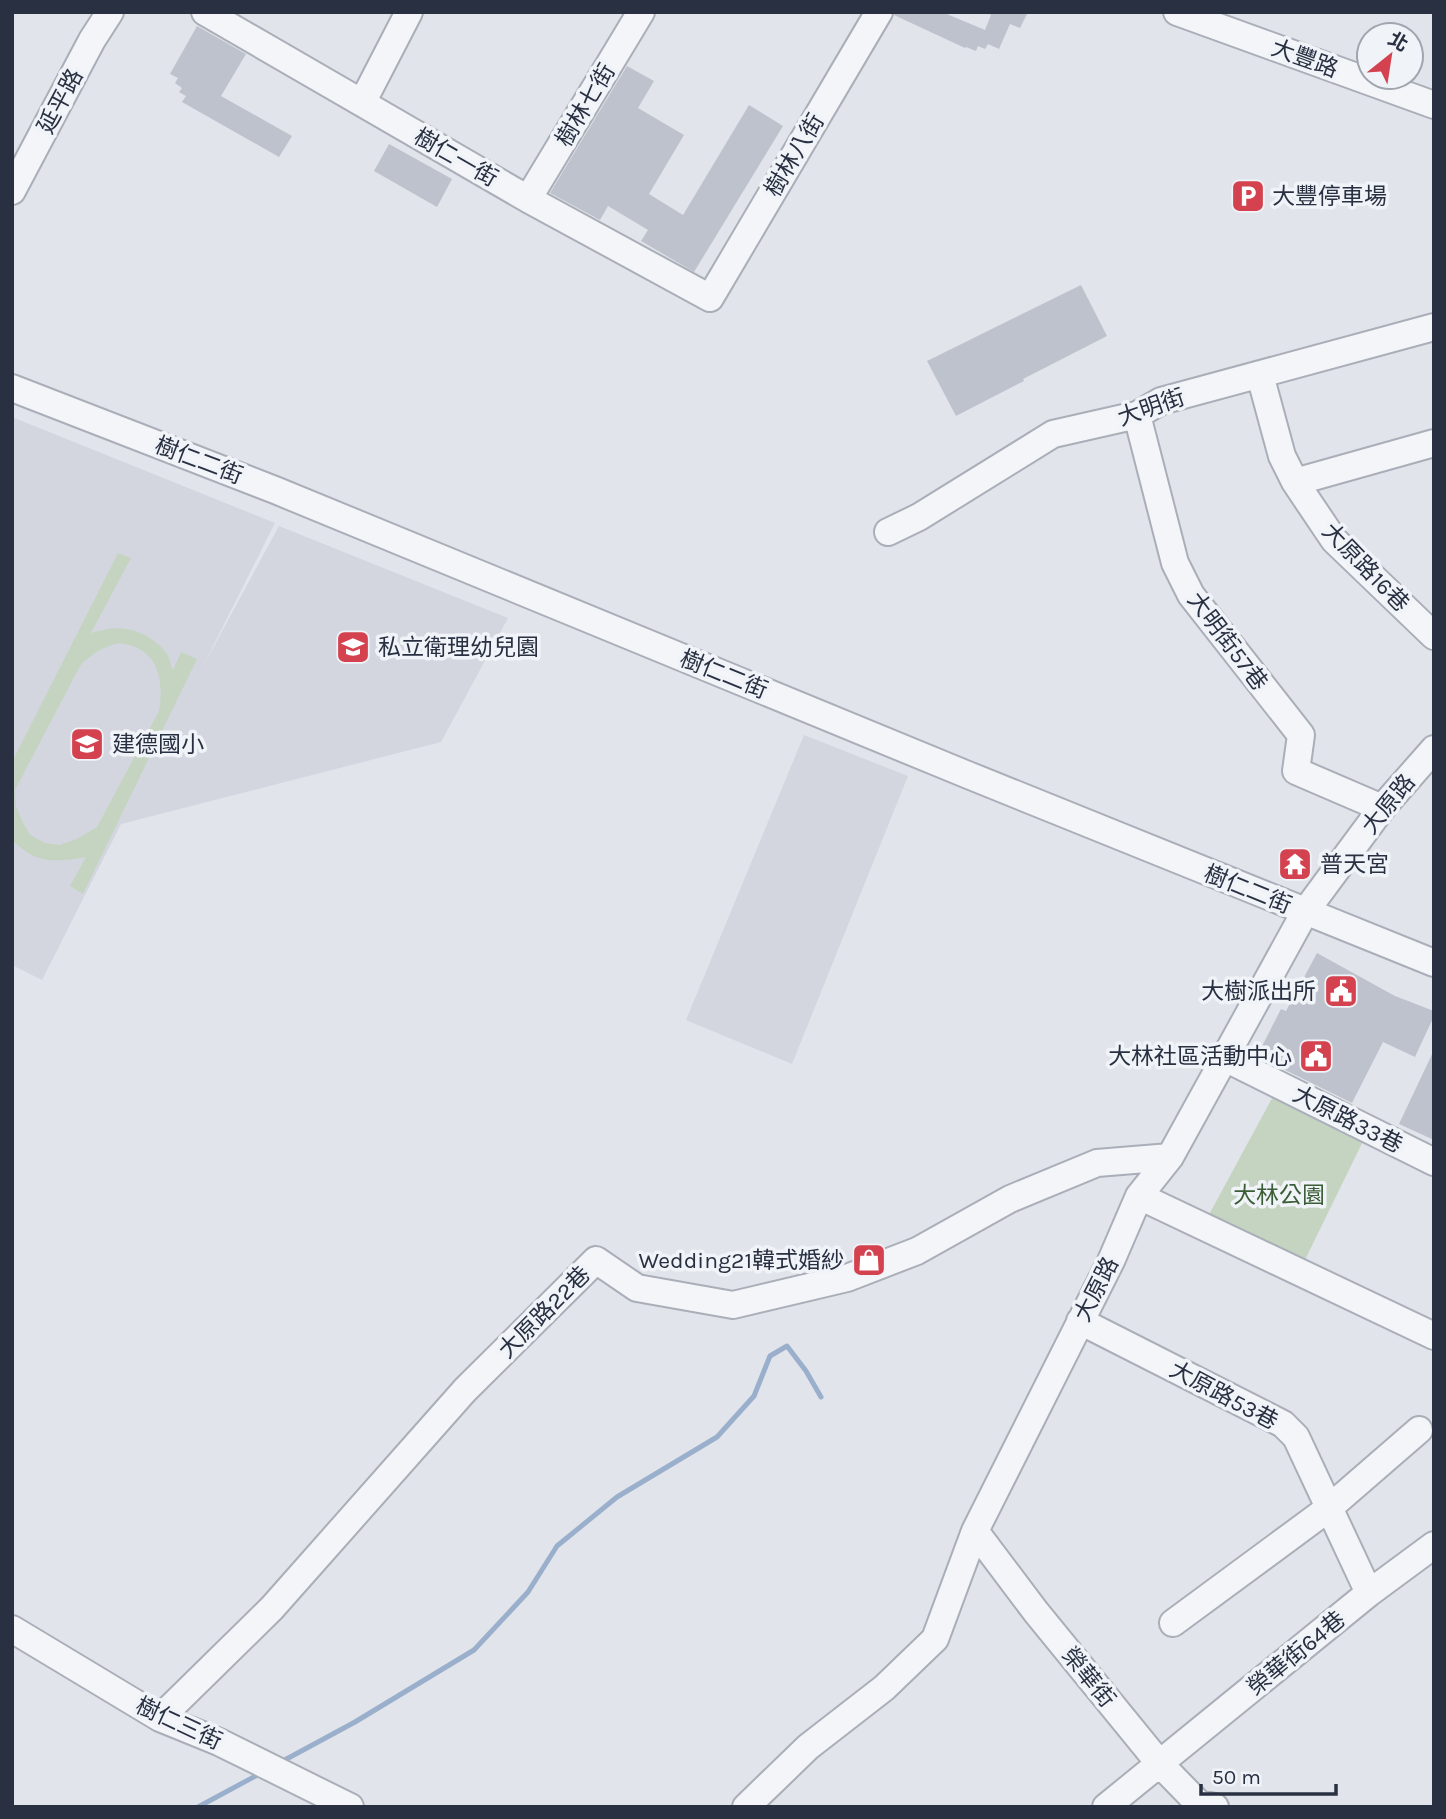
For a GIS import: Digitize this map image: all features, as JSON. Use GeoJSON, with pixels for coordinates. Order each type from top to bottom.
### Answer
{"type":"FeatureCollection","features":[{"type":"Feature","properties":{"kind":"street","name":"延平路"},"geometry":{"type":"LineString","coordinates":[[12,191],[92,40],[110,12]]}},
{"type":"Feature","properties":{"kind":"street","name":"樹仁一街"},"geometry":{"type":"LineString","coordinates":[[205,12],[528,199],[710,298]]}},
{"type":"Feature","properties":{"kind":"street"},"geometry":{"type":"LineString","coordinates":[[362,103],[409,12]]}},
{"type":"Feature","properties":{"kind":"street","name":"樹林七街"},"geometry":{"type":"LineString","coordinates":[[528,199],[641,12]]}},
{"type":"Feature","properties":{"kind":"street","name":"樹林八街"},"geometry":{"type":"LineString","coordinates":[[710,298],[879,12]]}},
{"type":"Feature","properties":{"kind":"street","name":"大豐路"},"geometry":{"type":"LineString","coordinates":[[1177,12],[1434,105]]}},
{"type":"Feature","properties":{"kind":"street","name":"大明街"},"geometry":{"type":"LineString","coordinates":[[888,532],[919,517],[1053,434],[1137,415],[1161,401],[1434,327]]}},
{"type":"Feature","properties":{"kind":"street","name":"大原路16巷"},"geometry":{"type":"LineString","coordinates":[[1260,375],[1282,456],[1295,482],[1334,540],[1434,636]]}},
{"type":"Feature","properties":{"kind":"street","name":"樹仁二街"},"geometry":{"type":"LineString","coordinates":[[12,388],[275,490],[1434,963]]}},
{"type":"Feature","properties":{"kind":"street","name":"大明街57巷"},"geometry":{"type":"LineString","coordinates":[[1137,415],[1175,563],[1191,595],[1301,735],[1297,771],[1382,808]]}},
{"type":"Feature","properties":{"kind":"street"},"geometry":{"type":"LineString","coordinates":[[1295,482],[1434,443]]}},
{"type":"Feature","properties":{"kind":"street","name":"大原路"},"geometry":{"type":"LineString","coordinates":[[746,1807],[808,1747],[884,1688],[935,1639],[975,1531],[1111,1261],[1139,1196],[1170,1157],[1305,912],[1382,808],[1434,749]]}},
{"type":"Feature","properties":{"kind":"street","name":"大原路33巷"},"geometry":{"type":"LineString","coordinates":[[1225,1058],[1434,1162]]}},
{"type":"Feature","properties":{"kind":"street","name":"大原路22巷"},"geometry":{"type":"LineString","coordinates":[[160,1718],[272,1608],[466,1390],[596,1260],[637,1288],[733,1305],[847,1278],[905,1256],[1010,1199],[1097,1163],[1170,1157]]}},
{"type":"Feature","properties":{"kind":"street"},"geometry":{"type":"LineString","coordinates":[[1139,1196],[1434,1336]]}},
{"type":"Feature","properties":{"kind":"street","name":"大原路53巷"},"geometry":{"type":"LineString","coordinates":[[1080,1321],[1283,1424],[1296,1437],[1369,1593]]}},
{"type":"Feature","properties":{"kind":"street"},"geometry":{"type":"LineString","coordinates":[[1173,1623],[1329,1508],[1419,1430]]}},
{"type":"Feature","properties":{"kind":"street","name":"榮華街"},"geometry":{"type":"LineString","coordinates":[[975,1531],[1036,1612],[1160,1764],[1199,1804],[1215,1807]]}},
{"type":"Feature","properties":{"kind":"street","name":"榮華街64巷"},"geometry":{"type":"LineString","coordinates":[[1106,1807],[1369,1593],[1434,1545]]}},
{"type":"Feature","properties":{"kind":"street","name":"樹仁三街"},"geometry":{"type":"LineString","coordinates":[[12,1629],[160,1718],[219,1742],[351,1807]]}},
{"type":"Feature","properties":{"kind":"shaded area"},"geometry":{"type":"Polygon","coordinates":[[[12,417],[275,523],[202,668],[279,526],[508,618],[441,742],[121,824],[42,980],[12,965],[12,417]]]}},
{"type":"Feature","properties":{"kind":"shaded area"},"geometry":{"type":"Polygon","coordinates":[[[804,735],[908,776],[792,1064],[686,1020],[804,735]]]}},
{"type":"Feature","properties":{"kind":"green space"},"geometry":{"type":"Polygon","coordinates":[[[118,553],[131,558],[91,633],[115,628],[141,633],[162,648],[173,670],[181,652],[197,659],[83,894],[70,886],[86,857],[46,860],[30,854],[12,840],[12,762],[118,553]],[[119,643],[98,652],[80,666],[15,790],[16,806],[22,821],[30,835],[45,843],[60,845],[97,827],[159,711],[159,677],[153,662],[139,649],[119,643]]]}},
{"type":"Feature","properties":{"kind":"green space","name":"大林公園"},"geometry":{"type":"Polygon","coordinates":[[[1277,1089],[1369,1129],[1301,1268],[1205,1222],[1277,1089]]]}},
{"type":"Feature","properties":{"kind":"building"},"geometry":{"type":"Polygon","coordinates":[[[895,12],[942,12],[985,30],[991,15],[987,12],[1028,12],[1020,28],[1010,24],[999,49],[988,44],[985,49],[978,46],[976,51],[894,15],[895,12]]]}},
{"type":"Feature","properties":{"kind":"building"},"geometry":{"type":"Polygon","coordinates":[[[197,26],[246,54],[221,96],[292,136],[279,157],[182,102],[186,96],[179,92],[182,88],[175,83],[178,78],[170,74],[197,26]]]}},
{"type":"Feature","properties":{"kind":"building"},"geometry":{"type":"Polygon","coordinates":[[[627,66],[654,81],[638,108],[684,135],[649,194],[683,215],[749,105],[783,126],[694,272],[641,241],[648,230],[608,206],[600,220],[550,193],[627,66]]]}},
{"type":"Feature","properties":{"kind":"building"},"geometry":{"type":"Polygon","coordinates":[[[389,144],[452,179],[437,207],[374,171],[389,144]]]}},
{"type":"Feature","properties":{"kind":"building"},"geometry":{"type":"Polygon","coordinates":[[[1081,285],[1107,336],[956,416],[927,361],[1081,285]]]}},
{"type":"Feature","properties":{"kind":"building","name":"普天宮"},"geometry":{"type":"Polygon","coordinates":[[[1291,850],[1310,865],[1300,877],[1281,862],[1291,850]]]}},
{"type":"Feature","properties":{"kind":"building"},"geometry":{"type":"Polygon","coordinates":[[[1317,953],[1395,996],[1434,1011],[1415,1057],[1383,1042],[1352,1103],[1257,1056],[1281,1009],[1286,1011],[1317,953]]]}},
{"type":"Feature","properties":{"kind":"building"},"geometry":{"type":"Polygon","coordinates":[[[1434,1050],[1434,1140],[1399,1124],[1434,1050]]]}},
{"type":"Feature","properties":{"kind":"waterway"},"geometry":{"type":"LineString","coordinates":[[281,1762],[355,1722],[474,1650],[528,1592],[557,1546],[617,1497],[717,1437],[754,1396],[770,1356],[787,1346],[821,1397]]}},
{"type":"Feature","properties":{"kind":"waterway"},"geometry":{"type":"LineString","coordinates":[[198,1807],[263,1772]]}},
{"type":"Feature","properties":{"kind":"place","name":"大豐停車場"},"geometry":{"type":"Point","coordinates":[1248,196]}},
{"type":"Feature","properties":{"kind":"place","name":"私立衛理幼兒園"},"geometry":{"type":"Point","coordinates":[353,647]}},
{"type":"Feature","properties":{"kind":"place","name":"建德國小"},"geometry":{"type":"Point","coordinates":[87,744]}},
{"type":"Feature","properties":{"kind":"place","name":"普天宮"},"geometry":{"type":"Point","coordinates":[1295,864]}},
{"type":"Feature","properties":{"kind":"place","name":"大樹派出所"},"geometry":{"type":"Point","coordinates":[1341,991]}},
{"type":"Feature","properties":{"kind":"place","name":"大林社區活動中心"},"geometry":{"type":"Point","coordinates":[1316,1056]}},
{"type":"Feature","properties":{"kind":"place","name":"Wedding21韓式婚紗"},"geometry":{"type":"Point","coordinates":[869,1260]}}]}
